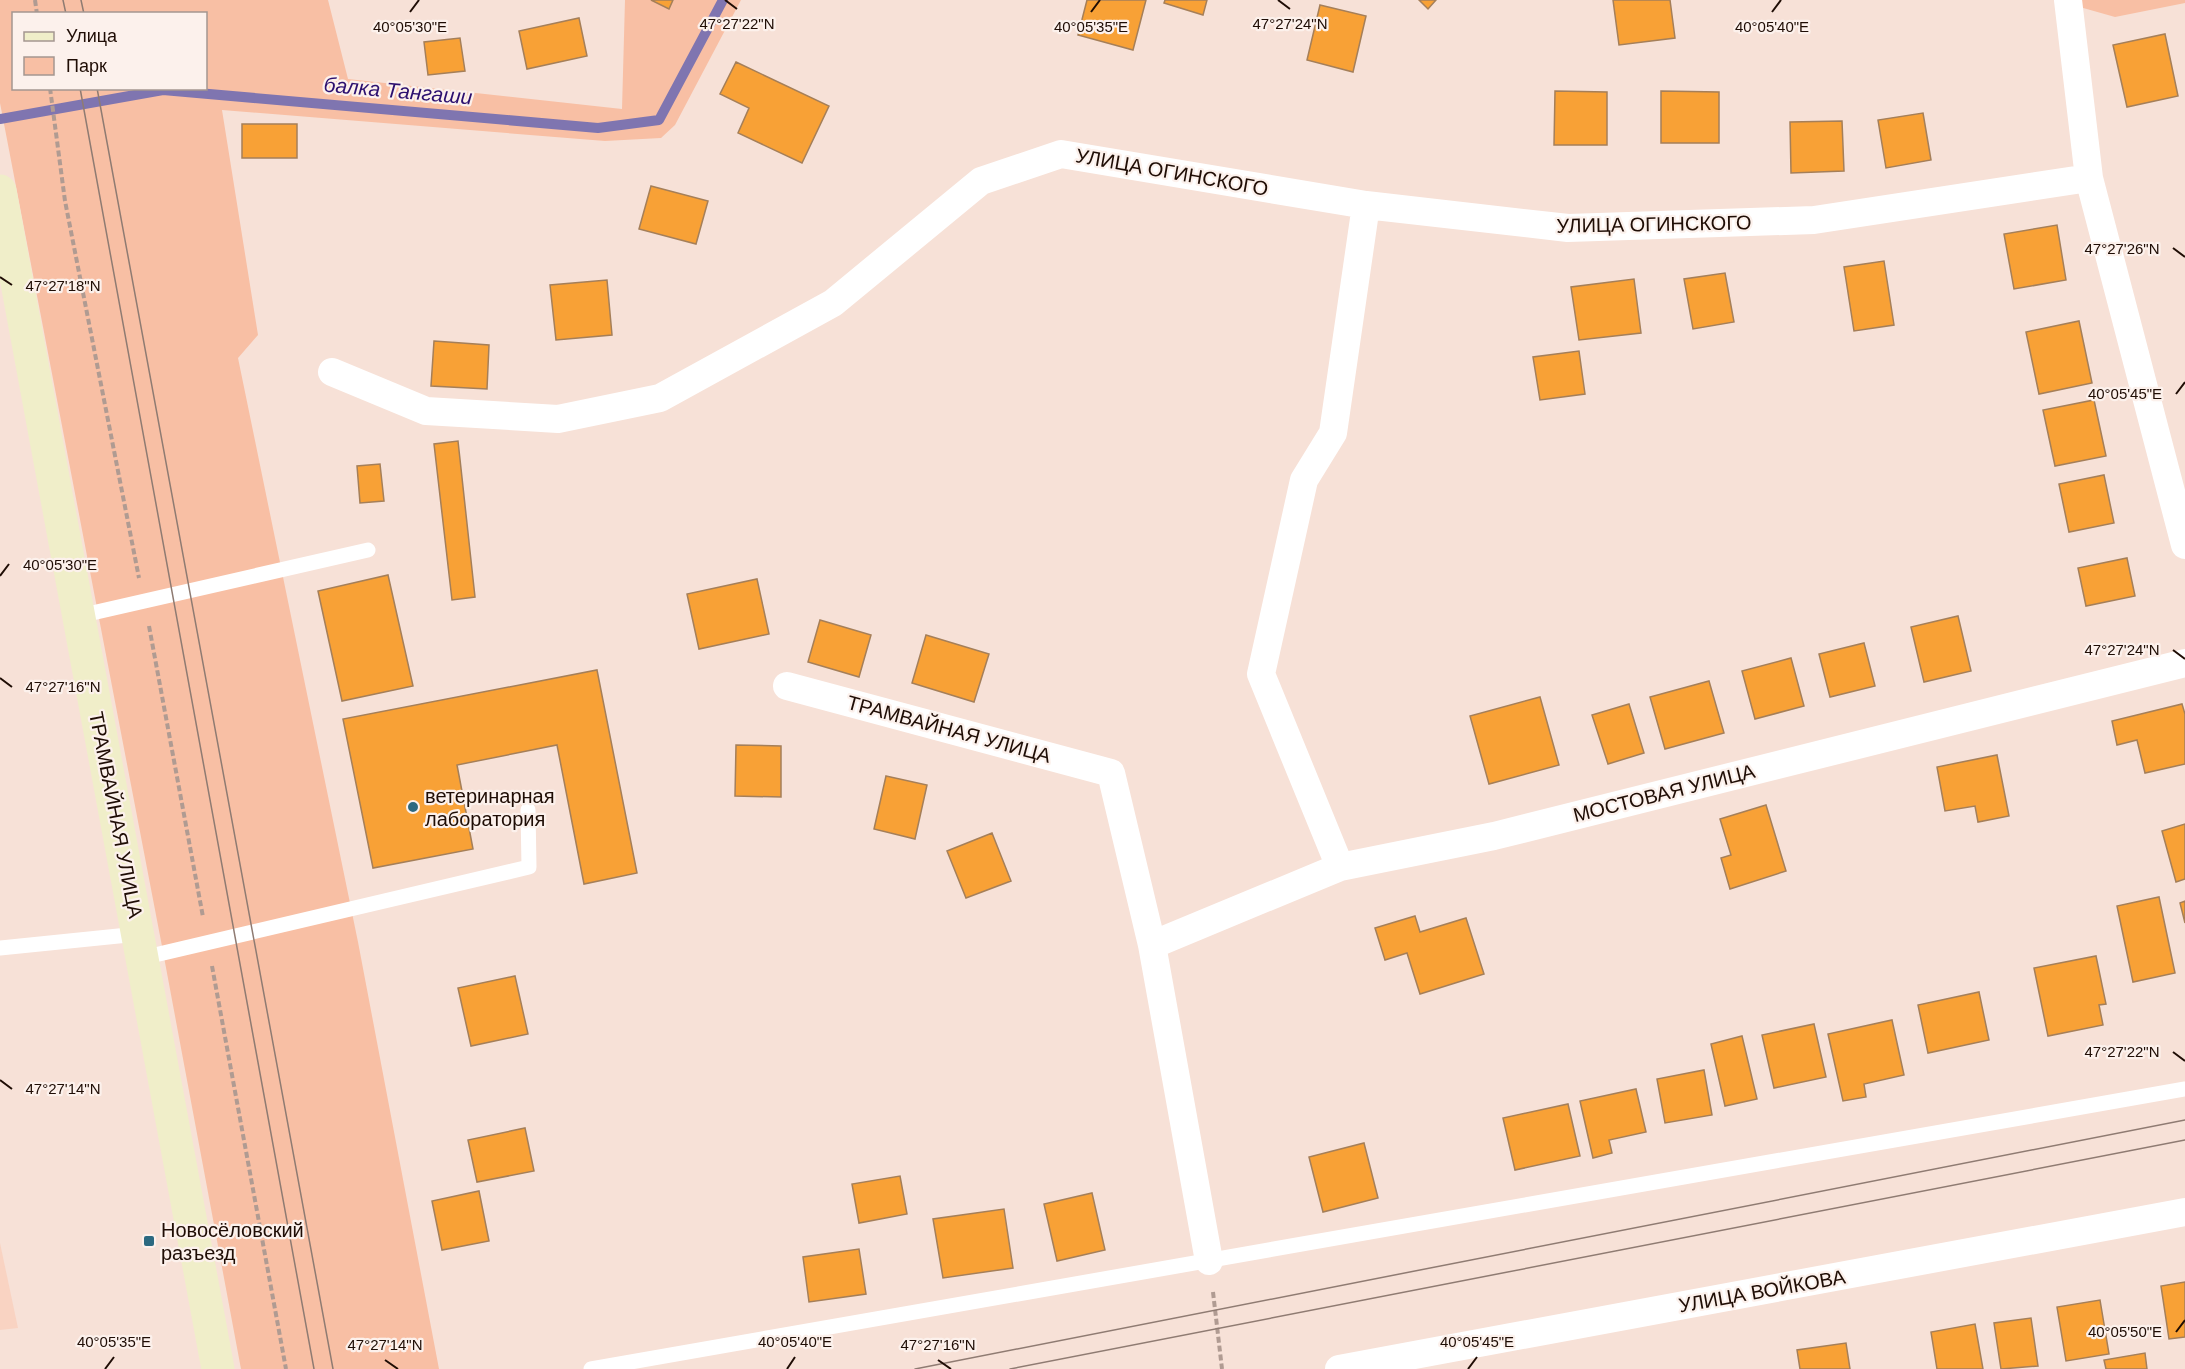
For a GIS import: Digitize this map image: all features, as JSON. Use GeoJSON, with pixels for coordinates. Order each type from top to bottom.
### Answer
{"type":"FeatureCollection","features":[{"type":"Feature","properties":{"kind":"main road","name":"ТРАМВАЙНАЯ УЛИЦА"},"geometry":{"type":"LineString","coordinates":[[1,196],[218,1369]]}},
{"type":"Feature","properties":{"kind":"street"},"geometry":{"type":"LineString","coordinates":[[2068,0],[2089,178],[2185,545]]}},
{"type":"Feature","properties":{"kind":"street","name":"УЛИЦА ОГИНСКОГО"},"geometry":{"type":"LineString","coordinates":[[332,372],[426,411],[558,419],[660,398],[832,303],[981,181],[1061,154],[1366,205],[1568,228],[1802,221],[2089,178]]}},
{"type":"Feature","properties":{"kind":"street"},"geometry":{"type":"LineString","coordinates":[[1340,867],[1261,674],[1304,480],[1333,433],[1366,205]]}},
{"type":"Feature","properties":{"kind":"street","name":"МОСТОВАЯ УЛИЦА"},"geometry":{"type":"LineString","coordinates":[[1152,945],[1340,867],[1494,836],[2185,663]]}},
{"type":"Feature","properties":{"kind":"street","name":"ТРАМВАЙНАЯ УЛИЦА"},"geometry":{"type":"LineString","coordinates":[[787,686],[1111,773],[1152,945]]}},
{"type":"Feature","properties":{"kind":"street"},"geometry":{"type":"LineString","coordinates":[[1152,945],[1209,1261]]}},
{"type":"Feature","properties":{"kind":"street","name":"УЛИЦА ВОЙКОВА"},"geometry":{"type":"LineString","coordinates":[[1339,1369],[2185,1212]]}},
{"type":"Feature","properties":{"kind":"lane"},"geometry":{"type":"LineString","coordinates":[[79,616],[368,550]]}},
{"type":"Feature","properties":{"kind":"lane"},"geometry":{"type":"LineString","coordinates":[[0,948],[140,946],[207,942],[529,867],[528,810]]}},
{"type":"Feature","properties":{"kind":"lane"},"geometry":{"type":"LineString","coordinates":[[591,1369],[2185,1089]]}},
{"type":"Feature","properties":{"kind":"path"},"geometry":{"type":"LineString","coordinates":[[50,90],[65,201],[144,601],[286,1369]]}},
{"type":"Feature","properties":{"kind":"path"},"geometry":{"type":"LineString","coordinates":[[1209,1261],[1222,1369]]}},
{"type":"Feature","properties":{"kind":"shaded area"},"geometry":{"type":"Polygon","coordinates":[[[0,1243],[18,1328],[0,1330],[0,1243]]]}},
{"type":"Feature","properties":{"kind":"green space"},"geometry":{"type":"Polygon","coordinates":[[[0,0],[328,0],[348,79],[622,109],[625,0],[741,0],[675,125],[661,138],[605,141],[222,110],[258,335],[238,358],[358,942],[439,1369],[241,1369],[0,103],[0,0]]]}},
{"type":"Feature","properties":{"kind":"green space"},"geometry":{"type":"Polygon","coordinates":[[[2055,0],[2185,0],[2185,3],[2115,17],[2055,0]]]}},
{"type":"Feature","properties":{"kind":"building"},"geometry":{"type":"Polygon","coordinates":[[[651,0],[673,0],[669,9],[651,0]]]}},
{"type":"Feature","properties":{"kind":"building"},"geometry":{"type":"Polygon","coordinates":[[[1087,0],[1146,0],[1133,50],[1078,35],[1087,0]]]}},
{"type":"Feature","properties":{"kind":"building"},"geometry":{"type":"Polygon","coordinates":[[[1165,0],[1207,0],[1203,15],[1164,3],[1165,0]]]}},
{"type":"Feature","properties":{"kind":"building"},"geometry":{"type":"Polygon","coordinates":[[[1419,0],[1436,0],[1428,9],[1419,0]]]}},
{"type":"Feature","properties":{"kind":"building"},"geometry":{"type":"Polygon","coordinates":[[[1613,0],[1670,0],[1675,38],[1619,45],[1613,0]]]}},
{"type":"Feature","properties":{"kind":"building"},"geometry":{"type":"Polygon","coordinates":[[[1320,5],[1366,16],[1353,72],[1307,60],[1320,5]]]}},
{"type":"Feature","properties":{"kind":"building"},"geometry":{"type":"Polygon","coordinates":[[[579,18],[587,56],[527,69],[519,31],[579,18]]]}},
{"type":"Feature","properties":{"kind":"building"},"geometry":{"type":"Polygon","coordinates":[[[2165,34],[2178,96],[2127,107],[2113,45],[2165,34]]]}},
{"type":"Feature","properties":{"kind":"building"},"geometry":{"type":"Polygon","coordinates":[[[460,38],[465,71],[428,75],[424,42],[460,38]]]}},
{"type":"Feature","properties":{"kind":"building"},"geometry":{"type":"Polygon","coordinates":[[[736,62],[829,106],[802,163],[738,133],[749,108],[720,94],[736,62]]]}},
{"type":"Feature","properties":{"kind":"building"},"geometry":{"type":"Polygon","coordinates":[[[1555,91],[1607,92],[1607,145],[1554,145],[1555,91]]]}},
{"type":"Feature","properties":{"kind":"building"},"geometry":{"type":"Polygon","coordinates":[[[1661,91],[1719,92],[1719,143],[1661,143],[1661,91]]]}},
{"type":"Feature","properties":{"kind":"building"},"geometry":{"type":"Polygon","coordinates":[[[1923,113],[1931,160],[1886,168],[1878,120],[1923,113]]]}},
{"type":"Feature","properties":{"kind":"building"},"geometry":{"type":"Polygon","coordinates":[[[1842,121],[1844,171],[1791,173],[1790,122],[1842,121]]]}},
{"type":"Feature","properties":{"kind":"building"},"geometry":{"type":"Polygon","coordinates":[[[242,124],[297,124],[297,158],[242,158],[242,124]]]}},
{"type":"Feature","properties":{"kind":"building"},"geometry":{"type":"Polygon","coordinates":[[[651,186],[708,201],[696,244],[639,229],[651,186]]]}},
{"type":"Feature","properties":{"kind":"building"},"geometry":{"type":"Polygon","coordinates":[[[2057,225],[2066,280],[2014,289],[2004,234],[2057,225]]]}},
{"type":"Feature","properties":{"kind":"building"},"geometry":{"type":"Polygon","coordinates":[[[1884,261],[1894,325],[1854,331],[1844,267],[1884,261]]]}},
{"type":"Feature","properties":{"kind":"building"},"geometry":{"type":"Polygon","coordinates":[[[1725,273],[1734,322],[1693,329],[1684,279],[1725,273]]]}},
{"type":"Feature","properties":{"kind":"building"},"geometry":{"type":"Polygon","coordinates":[[[1634,279],[1641,333],[1579,340],[1571,287],[1634,279]]]}},
{"type":"Feature","properties":{"kind":"building"},"geometry":{"type":"Polygon","coordinates":[[[607,280],[612,335],[556,340],[550,285],[607,280]]]}},
{"type":"Feature","properties":{"kind":"building"},"geometry":{"type":"Polygon","coordinates":[[[2079,321],[2092,383],[2039,394],[2026,332],[2079,321]]]}},
{"type":"Feature","properties":{"kind":"building"},"geometry":{"type":"Polygon","coordinates":[[[434,341],[489,345],[487,389],[431,386],[434,341]]]}},
{"type":"Feature","properties":{"kind":"building"},"geometry":{"type":"Polygon","coordinates":[[[1579,351],[1585,394],[1540,400],[1533,357],[1579,351]]]}},
{"type":"Feature","properties":{"kind":"building"},"geometry":{"type":"Polygon","coordinates":[[[2094,400],[2106,456],[2055,466],[2043,410],[2094,400]]]}},
{"type":"Feature","properties":{"kind":"building"},"geometry":{"type":"Polygon","coordinates":[[[458,441],[475,597],[452,600],[434,444],[458,441]]]}},
{"type":"Feature","properties":{"kind":"building"},"geometry":{"type":"Polygon","coordinates":[[[380,464],[384,501],[360,503],[357,466],[380,464]]]}},
{"type":"Feature","properties":{"kind":"building"},"geometry":{"type":"Polygon","coordinates":[[[2104,475],[2114,523],[2069,532],[2059,484],[2104,475]]]}},
{"type":"Feature","properties":{"kind":"building"},"geometry":{"type":"Polygon","coordinates":[[[2127,558],[2135,596],[2086,606],[2078,568],[2127,558]]]}},
{"type":"Feature","properties":{"kind":"building"},"geometry":{"type":"Polygon","coordinates":[[[388,575],[413,686],[342,701],[318,591],[388,575]]]}},
{"type":"Feature","properties":{"kind":"building"},"geometry":{"type":"Polygon","coordinates":[[[757,579],[769,634],[699,649],[687,594],[757,579]]]}},
{"type":"Feature","properties":{"kind":"building"},"geometry":{"type":"Polygon","coordinates":[[[1958,616],[1971,671],[1924,682],[1911,627],[1958,616]]]}},
{"type":"Feature","properties":{"kind":"building"},"geometry":{"type":"Polygon","coordinates":[[[820,620],[871,635],[859,677],[808,662],[820,620]]]}},
{"type":"Feature","properties":{"kind":"building"},"geometry":{"type":"Polygon","coordinates":[[[926,635],[989,654],[974,702],[912,683],[926,635]]]}},
{"type":"Feature","properties":{"kind":"building"},"geometry":{"type":"Polygon","coordinates":[[[1864,643],[1875,686],[1830,697],[1819,654],[1864,643]]]}},
{"type":"Feature","properties":{"kind":"building"},"geometry":{"type":"Polygon","coordinates":[[[1791,658],[1804,706],[1755,719],[1742,671],[1791,658]]]}},
{"type":"Feature","properties":{"kind":"building","name":"ветеринарная лаборатория"},"geometry":{"type":"Polygon","coordinates":[[[597,670],[637,873],[584,884],[557,745],[457,765],[473,849],[373,868],[343,719],[597,670]]]}},
{"type":"Feature","properties":{"kind":"building"},"geometry":{"type":"Polygon","coordinates":[[[1709,681],[1724,733],[1665,749],[1650,697],[1709,681]]]}},
{"type":"Feature","properties":{"kind":"building"},"geometry":{"type":"Polygon","coordinates":[[[1540,697],[1559,765],[1489,784],[1470,716],[1540,697]]]}},
{"type":"Feature","properties":{"kind":"building"},"geometry":{"type":"Polygon","coordinates":[[[1629,704],[1644,753],[1608,764],[1592,715],[1629,704]]]}},
{"type":"Feature","properties":{"kind":"building"},"geometry":{"type":"Polygon","coordinates":[[[2182,704],[2185,714],[2185,764],[2145,773],[2137,740],[2117,745],[2112,721],[2182,704]]]}},
{"type":"Feature","properties":{"kind":"building"},"geometry":{"type":"Polygon","coordinates":[[[736,745],[781,746],[781,797],[735,796],[736,745]]]}},
{"type":"Feature","properties":{"kind":"building"},"geometry":{"type":"Polygon","coordinates":[[[1997,755],[2009,816],[1978,822],[1975,806],[1945,811],[1937,767],[1997,755]]]}},
{"type":"Feature","properties":{"kind":"building"},"geometry":{"type":"Polygon","coordinates":[[[886,776],[927,785],[915,839],[874,829],[886,776]]]}},
{"type":"Feature","properties":{"kind":"building"},"geometry":{"type":"Polygon","coordinates":[[[1766,805],[1786,871],[1730,889],[1721,858],[1731,855],[1720,819],[1766,805]]]}},
{"type":"Feature","properties":{"kind":"building"},"geometry":{"type":"Polygon","coordinates":[[[2185,824],[2185,879],[2176,882],[2162,831],[2185,824]]]}},
{"type":"Feature","properties":{"kind":"building"},"geometry":{"type":"Polygon","coordinates":[[[992,833],[1011,881],[966,898],[947,851],[992,833]]]}},
{"type":"Feature","properties":{"kind":"building"},"geometry":{"type":"Polygon","coordinates":[[[2159,897],[2175,973],[2133,982],[2117,906],[2159,897]]]}},
{"type":"Feature","properties":{"kind":"building"},"geometry":{"type":"Polygon","coordinates":[[[2185,901],[2185,923],[2180,903],[2185,901]]]}},
{"type":"Feature","properties":{"kind":"building"},"geometry":{"type":"Polygon","coordinates":[[[1415,916],[1420,932],[1466,918],[1484,974],[1420,994],[1407,953],[1385,960],[1375,928],[1415,916]]]}},
{"type":"Feature","properties":{"kind":"building"},"geometry":{"type":"Polygon","coordinates":[[[2096,956],[2106,1004],[2099,1005],[2103,1025],[2048,1036],[2034,968],[2096,956]]]}},
{"type":"Feature","properties":{"kind":"building"},"geometry":{"type":"Polygon","coordinates":[[[515,976],[528,1034],[471,1046],[458,988],[515,976]]]}},
{"type":"Feature","properties":{"kind":"building"},"geometry":{"type":"Polygon","coordinates":[[[1979,992],[1989,1040],[1928,1053],[1918,1005],[1979,992]]]}},
{"type":"Feature","properties":{"kind":"building"},"geometry":{"type":"Polygon","coordinates":[[[1892,1020],[1904,1075],[1864,1084],[1866,1097],[1843,1101],[1828,1034],[1892,1020]]]}},
{"type":"Feature","properties":{"kind":"building"},"geometry":{"type":"Polygon","coordinates":[[[1814,1024],[1826,1077],[1774,1088],[1762,1035],[1814,1024]]]}},
{"type":"Feature","properties":{"kind":"building"},"geometry":{"type":"Polygon","coordinates":[[[1742,1036],[1757,1099],[1725,1106],[1711,1044],[1742,1036]]]}},
{"type":"Feature","properties":{"kind":"building"},"geometry":{"type":"Polygon","coordinates":[[[1704,1070],[1712,1115],[1665,1123],[1657,1079],[1704,1070]]]}},
{"type":"Feature","properties":{"kind":"building"},"geometry":{"type":"Polygon","coordinates":[[[1636,1089],[1646,1132],[1609,1140],[1612,1153],[1593,1158],[1580,1101],[1636,1089]]]}},
{"type":"Feature","properties":{"kind":"building"},"geometry":{"type":"Polygon","coordinates":[[[1568,1104],[1580,1156],[1515,1170],[1503,1118],[1568,1104]]]}},
{"type":"Feature","properties":{"kind":"building"},"geometry":{"type":"Polygon","coordinates":[[[525,1128],[534,1171],[477,1182],[468,1140],[525,1128]]]}},
{"type":"Feature","properties":{"kind":"building"},"geometry":{"type":"Polygon","coordinates":[[[1364,1143],[1378,1198],[1323,1212],[1309,1157],[1364,1143]]]}},
{"type":"Feature","properties":{"kind":"building"},"geometry":{"type":"Polygon","coordinates":[[[900,1176],[907,1214],[859,1223],[852,1184],[900,1176]]]}},
{"type":"Feature","properties":{"kind":"building"},"geometry":{"type":"Polygon","coordinates":[[[479,1191],[489,1241],[442,1250],[432,1201],[479,1191]]]}},
{"type":"Feature","properties":{"kind":"building"},"geometry":{"type":"Polygon","coordinates":[[[1092,1193],[1105,1250],[1057,1261],[1044,1204],[1092,1193]]]}},
{"type":"Feature","properties":{"kind":"building"},"geometry":{"type":"Polygon","coordinates":[[[1004,1209],[1013,1268],[943,1278],[933,1219],[1004,1209]]]}},
{"type":"Feature","properties":{"kind":"building"},"geometry":{"type":"Polygon","coordinates":[[[859,1249],[866,1294],[809,1302],[803,1257],[859,1249]]]}},
{"type":"Feature","properties":{"kind":"building"},"geometry":{"type":"Polygon","coordinates":[[[2185,1282],[2185,1337],[2169,1339],[2161,1286],[2185,1282]]]}},
{"type":"Feature","properties":{"kind":"building"},"geometry":{"type":"Polygon","coordinates":[[[2100,1300],[2109,1354],[2066,1361],[2057,1307],[2100,1300]]]}},
{"type":"Feature","properties":{"kind":"building"},"geometry":{"type":"Polygon","coordinates":[[[2031,1318],[2038,1366],[2001,1369],[1994,1323],[2031,1318]]]}},
{"type":"Feature","properties":{"kind":"building"},"geometry":{"type":"Polygon","coordinates":[[[1975,1324],[1983,1369],[1937,1369],[1931,1332],[1975,1324]]]}},
{"type":"Feature","properties":{"kind":"building"},"geometry":{"type":"Polygon","coordinates":[[[1846,1343],[1850,1369],[1800,1369],[1797,1350],[1846,1343]]]}},
{"type":"Feature","properties":{"kind":"building"},"geometry":{"type":"Polygon","coordinates":[[[2145,1353],[2147,1369],[2106,1369],[2104,1360],[2145,1353]]]}},
{"type":"Feature","properties":{"kind":"waterway","name":"балка Тангаши"},"geometry":{"type":"LineString","coordinates":[[0,119],[163,90],[598,128],[659,120],[723,0]]}},
{"type":"Feature","properties":{"kind":"tram line"},"geometry":{"type":"LineString","coordinates":[[63,0],[66,12]]}},
{"type":"Feature","properties":{"kind":"tram line"},"geometry":{"type":"LineString","coordinates":[[81,0],[84,12]]}},
{"type":"Feature","properties":{"kind":"tram line"},"geometry":{"type":"LineString","coordinates":[[80,90],[314,1369]]}},
{"type":"Feature","properties":{"kind":"tram line"},"geometry":{"type":"LineString","coordinates":[[97,90],[333,1369]]}},
{"type":"Feature","properties":{"kind":"tram line"},"geometry":{"type":"LineString","coordinates":[[915,1369],[2185,1120]]}},
{"type":"Feature","properties":{"kind":"tram line"},"geometry":{"type":"LineString","coordinates":[[1010,1369],[2185,1140]]}},
{"type":"Feature","properties":{"kind":"place","name":"ветеринарная лаборатория"},"geometry":{"type":"Point","coordinates":[413,807]}},
{"type":"Feature","properties":{"kind":"place","name":"Новосёловский разъезд"},"geometry":{"type":"Point","coordinates":[149,1241]}}]}
